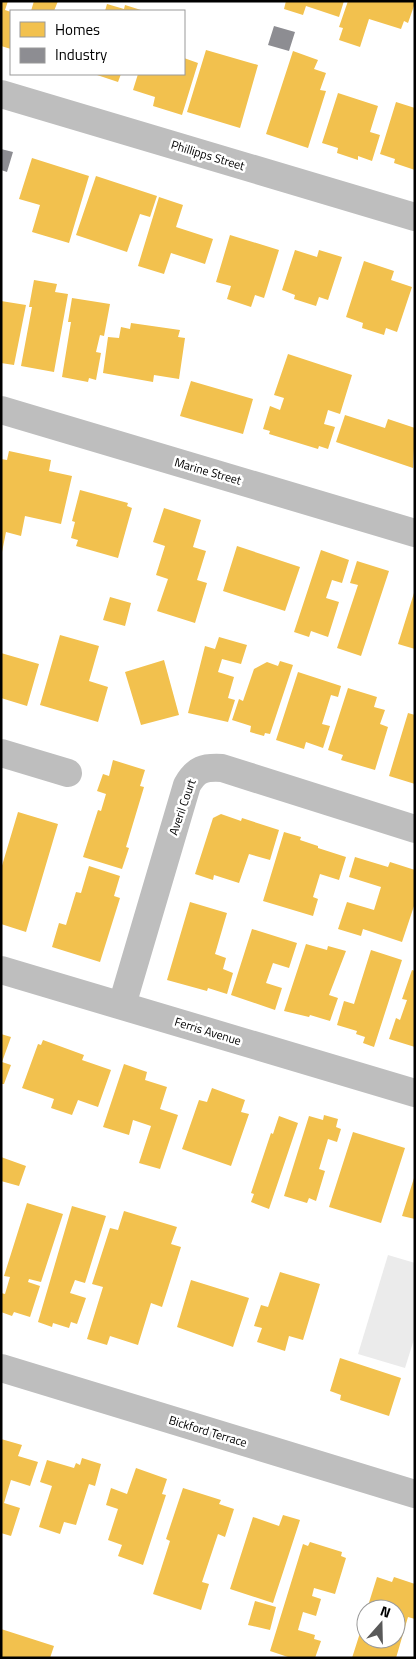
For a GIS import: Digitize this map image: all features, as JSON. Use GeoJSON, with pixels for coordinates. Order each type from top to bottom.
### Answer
{"type":"FeatureCollection","features":[{"type":"Feature","properties":{"kind":"street","name":"Phillipps Street"},"geometry":{"type":"LineString","coordinates":[[1,94],[415,217]]}},
{"type":"Feature","properties":{"kind":"street","name":"Marine Street"},"geometry":{"type":"LineString","coordinates":[[1,410],[415,533]]}},
{"type":"Feature","properties":{"kind":"street"},"geometry":{"type":"LineString","coordinates":[[1,754],[68,773]]}},
{"type":"Feature","properties":{"kind":"street","name":"Averil Court"},"geometry":{"type":"LineString","coordinates":[[122,1005],[187,785],[194,773],[206,767],[222,768],[415,829]]}},
{"type":"Feature","properties":{"kind":"street","name":"Ferris Avenue"},"geometry":{"type":"LineString","coordinates":[[1,970],[415,1093]]}},
{"type":"Feature","properties":{"kind":"street","name":"Bickford Terrace"},"geometry":{"type":"LineString","coordinates":[[1,1368],[415,1494]]}},
{"type":"Feature","properties":{"kind":"shaded area"},"geometry":{"type":"Polygon","coordinates":[[[388,1255],[415,1263],[415,1336],[405,1368],[358,1354],[388,1255]]]}},
{"type":"Feature","properties":{"kind":"building: Homes"},"geometry":{"type":"Polygon","coordinates":[[[1,1],[8,1],[5,10],[10,12],[10,49],[1,46],[1,1]]]}},
{"type":"Feature","properties":{"kind":"building: Homes"},"geometry":{"type":"Polygon","coordinates":[[[34,1],[58,1],[54,10],[31,10],[34,1]]]}},
{"type":"Feature","properties":{"kind":"building: Homes"},"geometry":{"type":"Polygon","coordinates":[[[286,1],[344,1],[339,17],[306,6],[303,15],[284,9],[286,1]]]}},
{"type":"Feature","properties":{"kind":"building: Homes"},"geometry":{"type":"Polygon","coordinates":[[[348,1],[415,1],[415,3],[408,23],[404,21],[401,29],[369,19],[360,47],[339,40],[343,28],[339,27],[348,1]]]}},
{"type":"Feature","properties":{"kind":"building: Homes"},"geometry":{"type":"Polygon","coordinates":[[[107,4],[124,9],[125,5],[141,10],[105,10],[107,4]]]}},
{"type":"Feature","properties":{"kind":"building: Homes"},"geometry":{"type":"Polygon","coordinates":[[[206,50],[258,65],[240,128],[187,112],[206,50]]]}},
{"type":"Feature","properties":{"kind":"building: Homes"},"geometry":{"type":"Polygon","coordinates":[[[293,51],[318,60],[314,69],[326,73],[320,90],[326,91],[308,148],[266,134],[293,51]]]}},
{"type":"Feature","properties":{"kind":"building: Homes"},"geometry":{"type":"Polygon","coordinates":[[[185,58],[198,63],[182,115],[153,106],[155,97],[133,90],[138,75],[185,75],[185,58]]]}},
{"type":"Feature","properties":{"kind":"building: Homes"},"geometry":{"type":"Polygon","coordinates":[[[97,75],[121,75],[118,82],[97,75]]]}},
{"type":"Feature","properties":{"kind":"building: Homes"},"geometry":{"type":"Polygon","coordinates":[[[338,93],[378,106],[370,132],[380,135],[372,161],[358,156],[358,160],[337,153],[338,148],[322,143],[338,93]]]}},
{"type":"Feature","properties":{"kind":"building: Homes"},"geometry":{"type":"Polygon","coordinates":[[[396,102],[415,108],[415,170],[394,163],[395,159],[380,154],[396,102]]]}},
{"type":"Feature","properties":{"kind":"building: Homes"},"geometry":{"type":"Polygon","coordinates":[[[32,158],[89,176],[69,243],[32,232],[40,205],[19,199],[32,158]]]}},
{"type":"Feature","properties":{"kind":"building: Homes"},"geometry":{"type":"Polygon","coordinates":[[[96,176],[157,196],[150,217],[140,214],[127,252],[76,235],[96,176]]]}},
{"type":"Feature","properties":{"kind":"building: Homes"},"geometry":{"type":"Polygon","coordinates":[[[159,197],[183,205],[176,227],[213,239],[205,264],[171,253],[164,274],[138,266],[159,197]]]}},
{"type":"Feature","properties":{"kind":"building: Homes"},"geometry":{"type":"Polygon","coordinates":[[[230,235],[279,250],[264,298],[255,295],[251,307],[227,299],[231,286],[216,282],[230,235]]]}},
{"type":"Feature","properties":{"kind":"building: Homes"},"geometry":{"type":"Polygon","coordinates":[[[295,250],[317,257],[319,250],[342,257],[328,300],[319,297],[316,306],[294,299],[295,295],[282,290],[295,250]]]}},
{"type":"Feature","properties":{"kind":"building: Homes"},"geometry":{"type":"Polygon","coordinates":[[[364,261],[394,271],[391,280],[412,287],[397,332],[386,328],[384,335],[362,328],[363,323],[346,317],[364,261]]]}},
{"type":"Feature","properties":{"kind":"building: Homes"},"geometry":{"type":"Polygon","coordinates":[[[34,280],[57,284],[55,292],[68,294],[54,372],[21,366],[32,307],[29,307],[34,280]]]}},
{"type":"Feature","properties":{"kind":"building: Homes"},"geometry":{"type":"Polygon","coordinates":[[[72,298],[110,304],[104,336],[100,335],[96,352],[101,353],[96,380],[89,378],[88,382],[62,377],[71,322],[68,322],[72,298]]]}},
{"type":"Feature","properties":{"kind":"building: Homes"},"geometry":{"type":"Polygon","coordinates":[[[1,301],[26,305],[14,365],[1,363],[1,301]]]}},
{"type":"Feature","properties":{"kind":"building: Homes"},"geometry":{"type":"Polygon","coordinates":[[[131,323],[180,330],[178,337],[185,338],[179,379],[154,375],[153,382],[103,373],[108,337],[119,338],[121,327],[130,329],[131,323]]]}},
{"type":"Feature","properties":{"kind":"building: Homes"},"geometry":{"type":"Polygon","coordinates":[[[288,354],[352,375],[340,414],[328,410],[324,424],[335,427],[328,449],[319,446],[318,449],[269,434],[270,431],[263,429],[270,406],[280,410],[284,398],[274,395],[288,354]]]}},
{"type":"Feature","properties":{"kind":"building: Homes"},"geometry":{"type":"Polygon","coordinates":[[[191,381],[253,399],[243,434],[180,416],[191,381]]]}},
{"type":"Feature","properties":{"kind":"building: Homes"},"geometry":{"type":"Polygon","coordinates":[[[345,415],[385,428],[388,419],[415,428],[413,468],[336,442],[345,415]]]}},
{"type":"Feature","properties":{"kind":"building: Homes"},"geometry":{"type":"Polygon","coordinates":[[[9,451],[51,460],[49,471],[72,476],[61,524],[25,516],[21,536],[6,532],[2,552],[1,459],[7,460],[9,451]]]}},
{"type":"Feature","properties":{"kind":"building: Homes"},"geometry":{"type":"Polygon","coordinates":[[[80,490],[128,503],[127,506],[132,508],[118,558],[76,546],[78,540],[71,538],[75,522],[72,521],[80,490]]]}},
{"type":"Feature","properties":{"kind":"building: Homes"},"geometry":{"type":"Polygon","coordinates":[[[164,508],[201,520],[193,547],[206,551],[197,580],[207,583],[195,623],[157,611],[168,579],[156,575],[165,546],[153,542],[164,508]]]}},
{"type":"Feature","properties":{"kind":"building: Homes"},"geometry":{"type":"Polygon","coordinates":[[[237,546],[300,567],[285,611],[223,591],[237,546]]]}},
{"type":"Feature","properties":{"kind":"building: Homes"},"geometry":{"type":"Polygon","coordinates":[[[321,550],[349,560],[342,583],[332,580],[326,598],[339,602],[328,637],[311,631],[309,637],[294,632],[321,550]]]}},
{"type":"Feature","properties":{"kind":"building: Homes"},"geometry":{"type":"Polygon","coordinates":[[[357,561],[389,571],[361,656],[337,648],[358,585],[350,583],[357,561]]]}},
{"type":"Feature","properties":{"kind":"building: Homes"},"geometry":{"type":"Polygon","coordinates":[[[415,593],[415,649],[398,644],[415,593]]]}},
{"type":"Feature","properties":{"kind":"building: Homes"},"geometry":{"type":"Polygon","coordinates":[[[110,597],[131,603],[125,626],[103,620],[110,597]]]}},
{"type":"Feature","properties":{"kind":"building: Homes"},"geometry":{"type":"Polygon","coordinates":[[[60,635],[99,646],[89,681],[108,687],[98,722],[40,705],[60,635]]]}},
{"type":"Feature","properties":{"kind":"building: Homes"},"geometry":{"type":"Polygon","coordinates":[[[219,637],[247,645],[241,664],[222,659],[218,672],[234,677],[228,698],[235,700],[228,722],[188,713],[205,646],[215,649],[219,637]]]}},
{"type":"Feature","properties":{"kind":"building: Homes"},"geometry":{"type":"Polygon","coordinates":[[[1,653],[39,664],[27,706],[1,698],[1,653]]]}},
{"type":"Feature","properties":{"kind":"building: Homes"},"geometry":{"type":"Polygon","coordinates":[[[164,660],[179,715],[141,725],[125,672],[164,660]]]}},
{"type":"Feature","properties":{"kind":"building: Homes"},"geometry":{"type":"Polygon","coordinates":[[[280,661],[293,665],[270,734],[265,733],[264,736],[250,732],[251,726],[232,720],[239,699],[243,701],[254,669],[267,662],[278,666],[280,661]]]}},
{"type":"Feature","properties":{"kind":"building: Homes"},"geometry":{"type":"Polygon","coordinates":[[[298,672],[341,686],[338,697],[331,695],[322,724],[330,726],[323,748],[306,742],[304,749],[276,740],[298,672]]]}},
{"type":"Feature","properties":{"kind":"building: Homes"},"geometry":{"type":"Polygon","coordinates":[[[348,688],[377,697],[374,707],[385,710],[380,724],[388,727],[375,770],[341,760],[343,755],[328,750],[348,688]]]}},
{"type":"Feature","properties":{"kind":"building: Homes"},"geometry":{"type":"Polygon","coordinates":[[[408,713],[415,715],[415,784],[389,776],[408,713]]]}},
{"type":"Feature","properties":{"kind":"building: Homes"},"geometry":{"type":"Polygon","coordinates":[[[113,760],[145,770],[140,786],[144,787],[126,847],[129,848],[122,869],[83,857],[98,810],[101,811],[106,794],[97,791],[103,774],[109,776],[113,760]]]}},
{"type":"Feature","properties":{"kind":"building: Homes"},"geometry":{"type":"Polygon","coordinates":[[[18,812],[58,824],[26,932],[1,924],[1,869],[18,812]]]}},
{"type":"Feature","properties":{"kind":"building: Homes"},"geometry":{"type":"Polygon","coordinates":[[[221,814],[241,821],[242,818],[279,830],[270,860],[249,854],[239,883],[214,875],[213,880],[195,874],[213,818],[221,814]]]}},
{"type":"Feature","properties":{"kind":"building: Homes"},"geometry":{"type":"Polygon","coordinates":[[[284,832],[301,837],[300,840],[318,846],[318,848],[346,857],[339,880],[320,874],[313,897],[318,899],[313,916],[263,901],[284,832]]]}},
{"type":"Feature","properties":{"kind":"building: Homes"},"geometry":{"type":"Polygon","coordinates":[[[355,857],[388,867],[390,862],[415,870],[415,903],[402,942],[363,929],[361,936],[338,929],[347,902],[374,910],[381,887],[349,877],[355,857]]]}},
{"type":"Feature","properties":{"kind":"building: Homes"},"geometry":{"type":"Polygon","coordinates":[[[89,866],[120,876],[114,896],[120,898],[100,962],[52,947],[59,923],[66,925],[76,892],[81,893],[89,866]]]}},
{"type":"Feature","properties":{"kind":"building: Homes"},"geometry":{"type":"Polygon","coordinates":[[[190,902],[227,913],[215,954],[226,958],[223,969],[233,973],[227,994],[208,988],[207,991],[167,980],[190,902]]]}},
{"type":"Feature","properties":{"kind":"building: Homes"},"geometry":{"type":"Polygon","coordinates":[[[252,929],[297,943],[289,968],[273,963],[266,983],[282,988],[275,1010],[231,995],[252,929]]]}},
{"type":"Feature","properties":{"kind":"building: Homes"},"geometry":{"type":"Polygon","coordinates":[[[306,944],[327,950],[328,946],[346,951],[329,995],[338,998],[330,1021],[310,1015],[309,1017],[284,1011],[306,944]]]}},
{"type":"Feature","properties":{"kind":"building: Homes"},"geometry":{"type":"Polygon","coordinates":[[[371,950],[402,960],[374,1047],[363,1043],[365,1037],[356,1034],[357,1031],[337,1025],[344,1001],[354,1004],[371,950]]]}},
{"type":"Feature","properties":{"kind":"building: Homes"},"geometry":{"type":"Polygon","coordinates":[[[412,970],[415,971],[415,1047],[389,1039],[396,1018],[400,1020],[407,1000],[402,999],[412,970]]]}},
{"type":"Feature","properties":{"kind":"building: Homes"},"geometry":{"type":"Polygon","coordinates":[[[1,1034],[11,1037],[2,1062],[11,1065],[4,1084],[1,1084],[1,1034]]]}},
{"type":"Feature","properties":{"kind":"building: Homes"},"geometry":{"type":"Polygon","coordinates":[[[43,1040],[84,1055],[82,1060],[111,1070],[98,1107],[78,1100],[72,1115],[51,1108],[54,1099],[22,1088],[38,1044],[41,1045],[43,1040]]]}},
{"type":"Feature","properties":{"kind":"building: Homes"},"geometry":{"type":"Polygon","coordinates":[[[124,1064],[147,1072],[145,1080],[167,1087],[160,1109],[178,1115],[160,1169],[139,1163],[151,1126],[133,1120],[129,1135],[103,1127],[124,1064]]]}},
{"type":"Feature","properties":{"kind":"building: Homes"},"geometry":{"type":"Polygon","coordinates":[[[212,1088],[245,1100],[241,1112],[249,1114],[231,1166],[182,1149],[199,1100],[207,1102],[212,1088]]]}},
{"type":"Feature","properties":{"kind":"building: Homes"},"geometry":{"type":"Polygon","coordinates":[[[324,1115],[338,1119],[336,1127],[341,1129],[337,1142],[328,1139],[319,1169],[325,1171],[316,1201],[309,1198],[307,1203],[284,1196],[309,1116],[323,1120],[324,1115]]]}},
{"type":"Feature","properties":{"kind":"building: Homes"},"geometry":{"type":"Polygon","coordinates":[[[279,1116],[298,1123],[269,1209],[251,1202],[254,1194],[251,1193],[271,1133],[273,1134],[279,1116]]]}},
{"type":"Feature","properties":{"kind":"building: Homes"},"geometry":{"type":"Polygon","coordinates":[[[353,1132],[405,1148],[381,1223],[329,1207],[353,1132]]]}},
{"type":"Feature","properties":{"kind":"building: Homes"},"geometry":{"type":"Polygon","coordinates":[[[1,1157],[26,1166],[19,1186],[1,1181],[1,1157]]]}},
{"type":"Feature","properties":{"kind":"building: Homes"},"geometry":{"type":"Polygon","coordinates":[[[415,1178],[415,1219],[402,1216],[415,1178]]]}},
{"type":"Feature","properties":{"kind":"building: Homes"},"geometry":{"type":"Polygon","coordinates":[[[27,1203],[63,1214],[41,1282],[29,1279],[28,1282],[40,1286],[30,1317],[14,1312],[12,1316],[1,1312],[1,1293],[5,1294],[10,1277],[4,1276],[27,1203]]]}},
{"type":"Feature","properties":{"kind":"building: Homes"},"geometry":{"type":"Polygon","coordinates":[[[72,1206],[106,1216],[85,1283],[75,1280],[70,1293],[86,1298],[77,1324],[71,1322],[69,1328],[53,1323],[52,1327],[38,1322],[72,1206]]]}},
{"type":"Feature","properties":{"kind":"building: Homes"},"geometry":{"type":"Polygon","coordinates":[[[124,1211],[177,1227],[171,1244],[181,1247],[162,1307],[151,1303],[138,1345],[110,1336],[107,1345],[87,1339],[103,1287],[92,1284],[110,1228],[118,1230],[124,1211]]]}},
{"type":"Feature","properties":{"kind":"building: Homes"},"geometry":{"type":"Polygon","coordinates":[[[280,1272],[320,1284],[303,1340],[289,1336],[285,1351],[257,1342],[262,1328],[254,1326],[261,1305],[268,1307],[280,1272]]]}},
{"type":"Feature","properties":{"kind":"building: Homes"},"geometry":{"type":"Polygon","coordinates":[[[191,1280],[249,1298],[233,1347],[177,1327],[191,1280]]]}},
{"type":"Feature","properties":{"kind":"building: Homes"},"geometry":{"type":"Polygon","coordinates":[[[340,1358],[401,1378],[389,1416],[340,1400],[341,1395],[330,1391],[340,1358]]]}},
{"type":"Feature","properties":{"kind":"building: Homes"},"geometry":{"type":"Polygon","coordinates":[[[1,1439],[22,1445],[18,1456],[38,1462],[30,1486],[11,1480],[4,1503],[20,1508],[11,1536],[1,1533],[1,1439]]]}},
{"type":"Feature","properties":{"kind":"building: Homes"},"geometry":{"type":"Polygon","coordinates":[[[82,1458],[101,1464],[95,1486],[89,1484],[76,1525],[64,1522],[60,1534],[39,1527],[52,1486],[40,1482],[47,1460],[74,1468],[76,1463],[80,1465],[82,1458]]]}},
{"type":"Feature","properties":{"kind":"building: Homes"},"geometry":{"type":"Polygon","coordinates":[[[136,1468],[167,1479],[162,1494],[166,1495],[143,1565],[118,1556],[122,1545],[108,1540],[118,1509],[106,1505],[111,1488],[127,1494],[136,1468]]]}},
{"type":"Feature","properties":{"kind":"building: Homes"},"geometry":{"type":"Polygon","coordinates":[[[183,1488],[221,1500],[219,1504],[234,1509],[225,1537],[218,1534],[202,1582],[209,1584],[201,1610],[153,1594],[170,1541],[166,1539],[183,1488]]]}},
{"type":"Feature","properties":{"kind":"building: Homes"},"geometry":{"type":"Polygon","coordinates":[[[283,1515],[300,1520],[273,1603],[230,1589],[253,1517],[279,1526],[283,1515]]]}},
{"type":"Feature","properties":{"kind":"building: Homes"},"geometry":{"type":"Polygon","coordinates":[[[310,1542],[342,1552],[341,1556],[346,1558],[335,1594],[314,1588],[312,1596],[321,1599],[316,1616],[303,1612],[298,1630],[315,1635],[314,1639],[321,1641],[315,1658],[291,1658],[270,1651],[303,1544],[308,1546],[310,1542]]]}},
{"type":"Feature","properties":{"kind":"building: Homes"},"geometry":{"type":"Polygon","coordinates":[[[377,1577],[392,1582],[394,1577],[415,1584],[415,1619],[408,1617],[406,1624],[406,1599],[370,1599],[377,1577]]]}},
{"type":"Feature","properties":{"kind":"building: Homes"},"geometry":{"type":"Polygon","coordinates":[[[255,1601],[276,1607],[270,1630],[248,1625],[255,1601]]]}},
{"type":"Feature","properties":{"kind":"building: Homes"},"geometry":{"type":"Polygon","coordinates":[[[1,1629],[54,1646],[50,1658],[1,1658],[1,1629]]]}},
{"type":"Feature","properties":{"kind":"building: Homes"},"geometry":{"type":"Polygon","coordinates":[[[356,1645],[356,1649],[399,1649],[396,1658],[352,1658],[356,1645]]]}},
{"type":"Feature","properties":{"kind":"building: Industry"},"geometry":{"type":"Polygon","coordinates":[[[274,26],[295,32],[289,51],[268,45],[274,26]]]}},
{"type":"Feature","properties":{"kind":"building: Industry"},"geometry":{"type":"Polygon","coordinates":[[[1,149],[13,152],[7,172],[1,170],[1,149]]]}}]}
